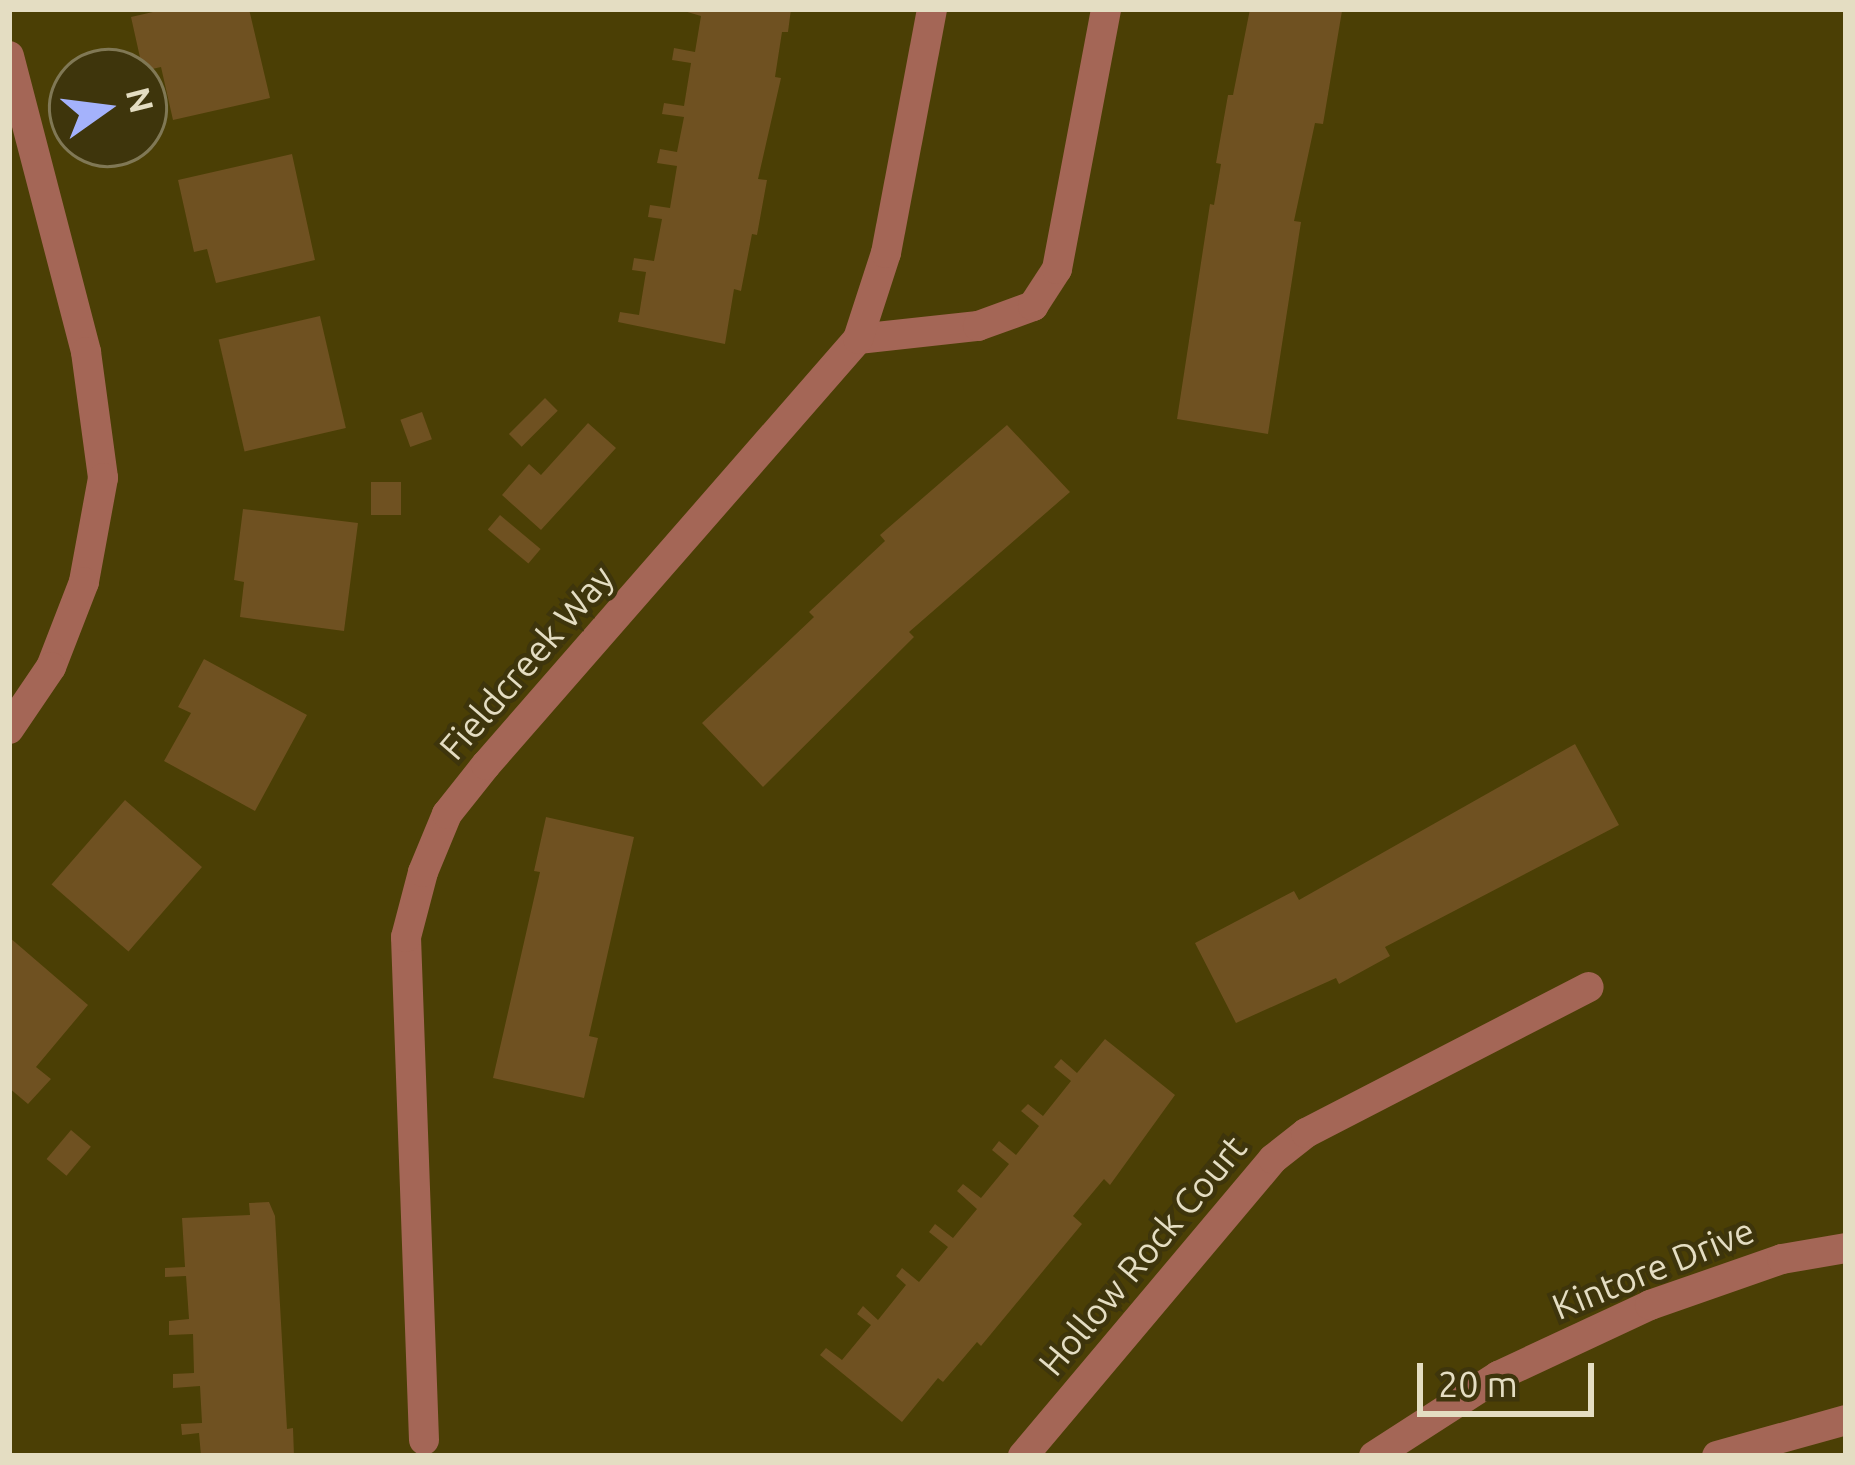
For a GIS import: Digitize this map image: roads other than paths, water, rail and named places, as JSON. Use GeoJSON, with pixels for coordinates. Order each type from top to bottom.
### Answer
{"type":"FeatureCollection","features":[{"type":"Feature","properties":{"kind":"street","name":"Fieldcreek Way"},"geometry":{"type":"LineString","coordinates":[[424,1440],[406,937],[423,872],[447,814],[486,765],[859,339],[886,254],[932,9]]}},
{"type":"Feature","properties":{"kind":"street"},"geometry":{"type":"LineString","coordinates":[[859,339],[978,326],[1033,306],[1058,268],[1106,9]]}},
{"type":"Feature","properties":{"kind":"street"},"geometry":{"type":"LineString","coordinates":[[9,56],[86,352],[103,478],[84,582],[51,667],[9,729]]}},
{"type":"Feature","properties":{"kind":"street","name":"Hollow Rock Court"},"geometry":{"type":"LineString","coordinates":[[1023,1456],[1273,1159],[1306,1133],[1589,987]]}},
{"type":"Feature","properties":{"kind":"street","name":"Kintore Drive"},"geometry":{"type":"LineString","coordinates":[[1374,1456],[1498,1376],[1650,1305],[1782,1259],[1846,1248]]}},
{"type":"Feature","properties":{"kind":"street"},"geometry":{"type":"LineString","coordinates":[[1717,1456],[1846,1420]]}}]}
